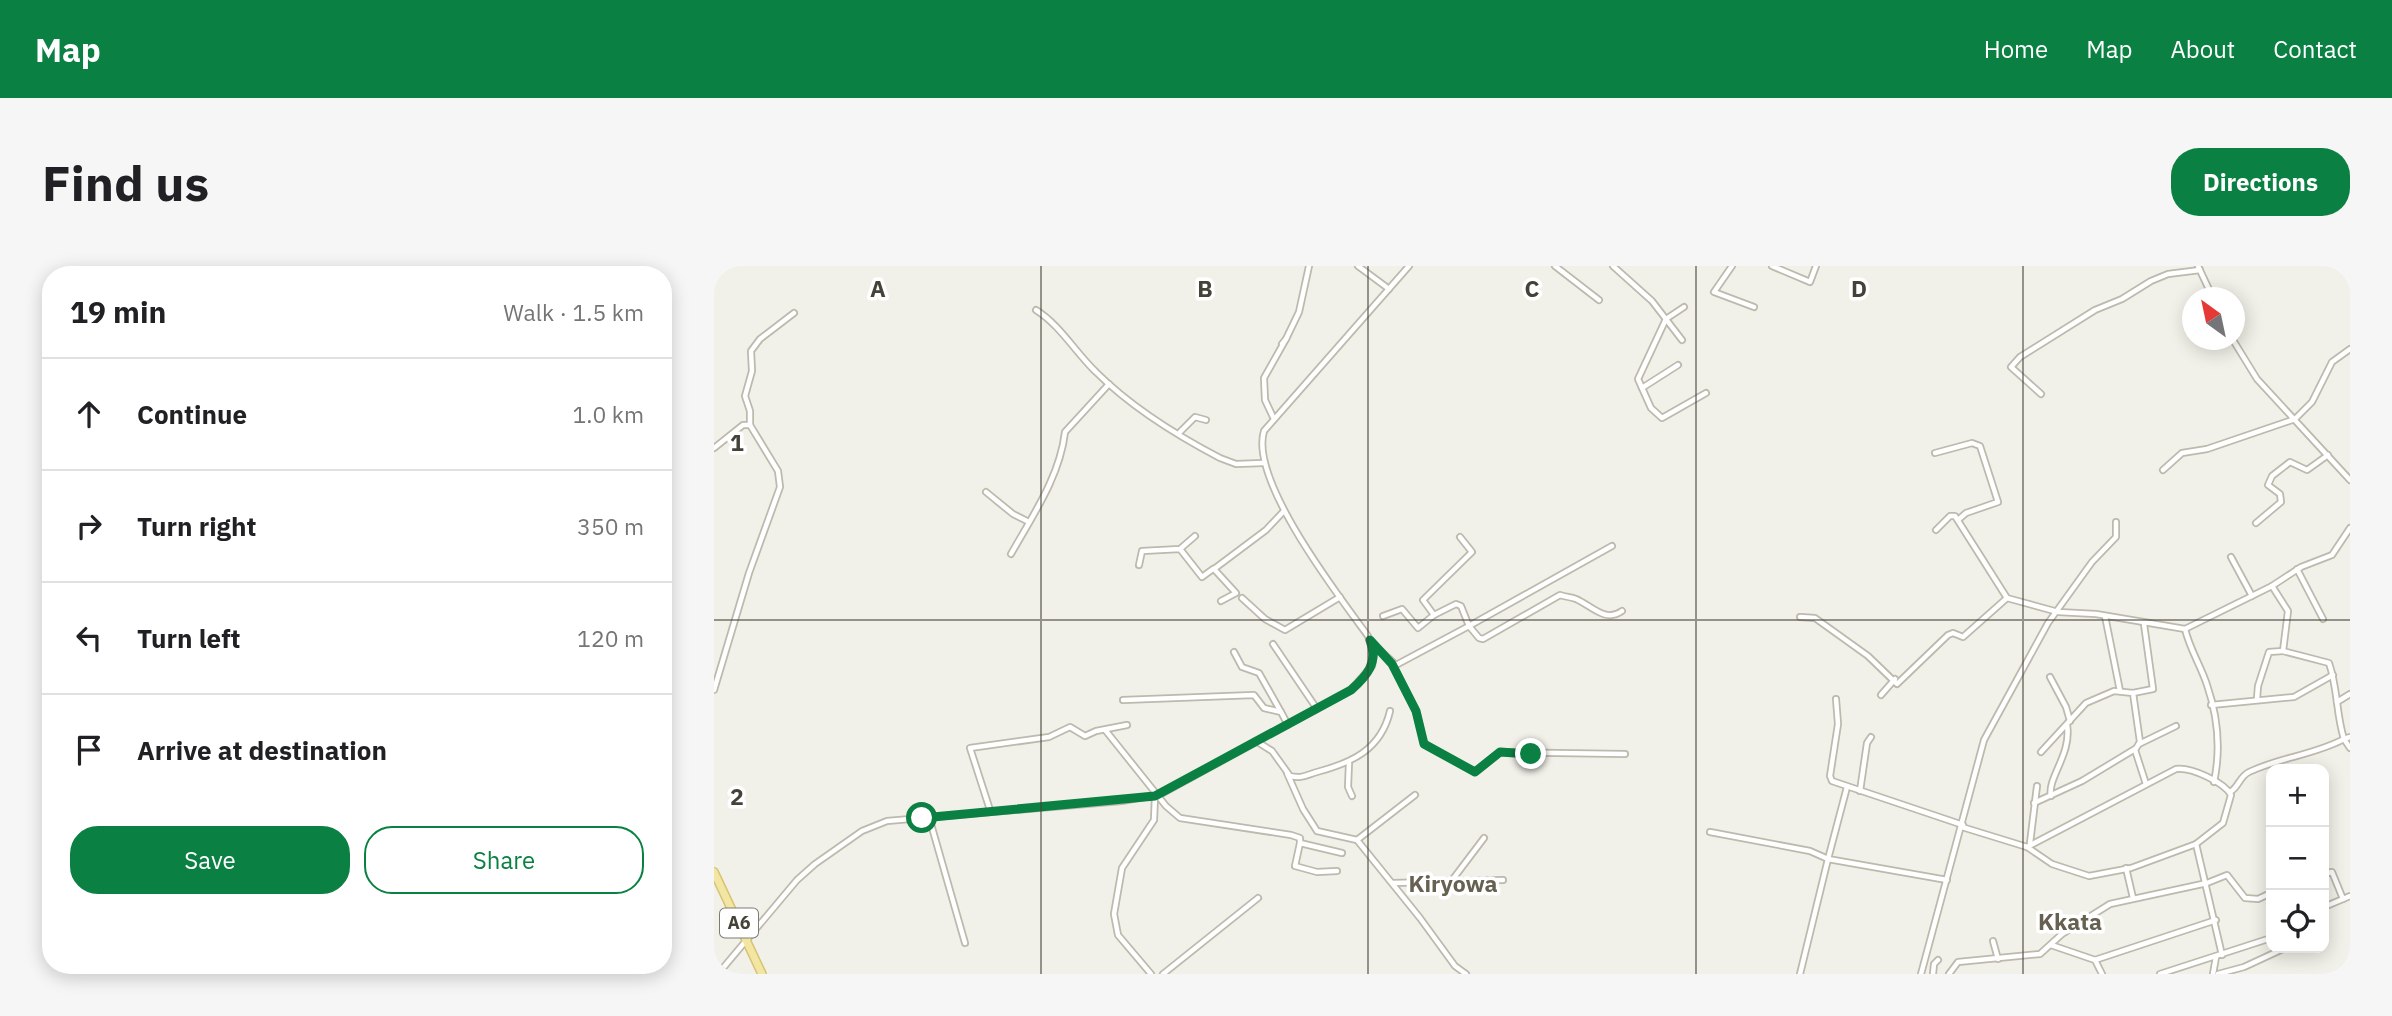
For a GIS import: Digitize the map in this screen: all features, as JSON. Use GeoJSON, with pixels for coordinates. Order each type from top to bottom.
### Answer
{"type":"FeatureCollection","features":[{"type":"Feature","properties":{"kind":"main road","name":"A6"},"geometry":{"type":"LineString","coordinates":[[714,872],[762,974]]}},
{"type":"Feature","properties":{"kind":"street"},"geometry":{"type":"LineString","coordinates":[[1273,417],[1265,400],[1264,378],[1296,321],[1309,266]]}},
{"type":"Feature","properties":{"kind":"street"},"geometry":{"type":"LineString","coordinates":[[1358,266],[1390,289]]}},
{"type":"Feature","properties":{"kind":"street"},"geometry":{"type":"LineString","coordinates":[[1409,266],[1264,431],[1261,441],[1263,463],[1300,537],[1370,640],[1392,664],[1416,711],[1424,744],[1473,771],[1500,752],[1625,754]]}},
{"type":"Feature","properties":{"kind":"street"},"geometry":{"type":"LineString","coordinates":[[1555,266],[1599,300]]}},
{"type":"Feature","properties":{"kind":"street"},"geometry":{"type":"LineString","coordinates":[[1614,266],[1652,301],[1682,340]]}},
{"type":"Feature","properties":{"kind":"street"},"geometry":{"type":"LineString","coordinates":[[1732,266],[1714,292],[1754,307]]}},
{"type":"Feature","properties":{"kind":"street"},"geometry":{"type":"LineString","coordinates":[[1772,266],[1810,282],[1816,266]]}},
{"type":"Feature","properties":{"kind":"street"},"geometry":{"type":"LineString","coordinates":[[2041,394],[2011,367],[2020,357],[2095,310],[2168,274],[2199,268],[2208,287]]}},
{"type":"Feature","properties":{"kind":"street"},"geometry":{"type":"LineString","coordinates":[[1684,307],[1666,318],[1639,372],[1642,388],[1653,411],[1662,418],[1706,393]]}},
{"type":"Feature","properties":{"kind":"street"},"geometry":{"type":"LineString","coordinates":[[1037,310],[1109,384],[1136,406],[1220,458],[1236,464],[1263,463]]}},
{"type":"Feature","properties":{"kind":"street"},"geometry":{"type":"LineString","coordinates":[[714,690],[780,487],[778,471],[750,425],[750,411],[745,396],[752,371],[751,351],[766,334],[794,313]]}},
{"type":"Feature","properties":{"kind":"street"},"geometry":{"type":"LineString","coordinates":[[2163,470],[2182,453],[2207,449],[2295,419],[2312,402],[2332,362],[2350,349]]}},
{"type":"Feature","properties":{"kind":"street"},"geometry":{"type":"LineString","coordinates":[[2239,350],[2257,379],[2350,480]]}},
{"type":"Feature","properties":{"kind":"street"},"geometry":{"type":"LineString","coordinates":[[1642,388],[1678,365]]}},
{"type":"Feature","properties":{"kind":"street"},"geometry":{"type":"LineString","coordinates":[[1011,554],[1056,473],[1064,452],[1065,432],[1109,384]]}},
{"type":"Feature","properties":{"kind":"street"},"geometry":{"type":"LineString","coordinates":[[1180,432],[1195,417],[1206,420]]}},
{"type":"Feature","properties":{"kind":"street"},"geometry":{"type":"LineString","coordinates":[[714,448],[743,425],[750,425]]}},
{"type":"Feature","properties":{"kind":"street"},"geometry":{"type":"LineString","coordinates":[[1935,453],[1972,443],[1980,446],[1998,502],[1966,513],[1958,520]]}},
{"type":"Feature","properties":{"kind":"street"},"geometry":{"type":"LineString","coordinates":[[2256,523],[2281,502],[2280,494],[2268,485],[2272,476],[2290,462],[2307,470],[2328,455]]}},
{"type":"Feature","properties":{"kind":"street"},"geometry":{"type":"LineString","coordinates":[[986,492],[1013,514],[1029,522]]}},
{"type":"Feature","properties":{"kind":"street"},"geometry":{"type":"LineString","coordinates":[[1222,601],[1236,593],[1214,569],[1266,530],[1283,512]]}},
{"type":"Feature","properties":{"kind":"street"},"geometry":{"type":"LineString","coordinates":[[1936,530],[1952,515],[1958,520],[2007,598],[2058,612],[2105,616],[2185,629],[2272,586],[2297,569],[2332,555],[2350,528]]}},
{"type":"Feature","properties":{"kind":"street"},"geometry":{"type":"LineString","coordinates":[[1920,974],[1983,740],[2048,623],[2092,562],[2116,537],[2116,522]]}},
{"type":"Feature","properties":{"kind":"street"},"geometry":{"type":"LineString","coordinates":[[1434,615],[1423,600],[1472,552],[1460,537]]}},
{"type":"Feature","properties":{"kind":"street"},"geometry":{"type":"LineString","coordinates":[[1392,664],[1398,664],[1469,626],[1612,546]]}},
{"type":"Feature","properties":{"kind":"street"},"geometry":{"type":"LineString","coordinates":[[1139,565],[1142,551],[1180,549],[1202,577],[1213,569]]}},
{"type":"Feature","properties":{"kind":"street"},"geometry":{"type":"LineString","coordinates":[[2231,557],[2252,596]]}},
{"type":"Feature","properties":{"kind":"street"},"geometry":{"type":"LineString","coordinates":[[2297,569],[2323,619]]}},
{"type":"Feature","properties":{"kind":"street"},"geometry":{"type":"LineString","coordinates":[[2272,586],[2288,611],[2283,651]]}},
{"type":"Feature","properties":{"kind":"street"},"geometry":{"type":"LineString","coordinates":[[1383,616],[1402,609],[1418,628],[1434,615],[1458,605],[1465,613],[1469,626],[1483,639],[1560,595],[1575,598],[1602,614],[1615,616],[1622,611]]}},
{"type":"Feature","properties":{"kind":"street"},"geometry":{"type":"LineString","coordinates":[[1242,598],[1265,619],[1285,630],[1340,597]]}},
{"type":"Feature","properties":{"kind":"street"},"geometry":{"type":"LineString","coordinates":[[1800,617],[1815,618],[1895,679],[1897,684],[1948,635],[1963,638],[2007,598]]}},
{"type":"Feature","properties":{"kind":"street"},"geometry":{"type":"LineString","coordinates":[[2105,616],[2120,691]]}},
{"type":"Feature","properties":{"kind":"street"},"geometry":{"type":"LineString","coordinates":[[2040,752],[2080,709],[2094,698],[2120,691],[2133,693],[2153,689],[2144,624]]}},
{"type":"Feature","properties":{"kind":"street"},"geometry":{"type":"LineString","coordinates":[[2185,629],[2190,651],[2207,685],[2211,705],[2219,750],[2214,782]]}},
{"type":"Feature","properties":{"kind":"street"},"geometry":{"type":"LineString","coordinates":[[718,974],[806,872],[862,831],[887,821],[1157,795],[1351,690],[1369,673],[1374,655],[1370,640]]}},
{"type":"Feature","properties":{"kind":"street"},"geometry":{"type":"LineString","coordinates":[[1273,644],[1318,709]]}},
{"type":"Feature","properties":{"kind":"street"},"geometry":{"type":"LineString","coordinates":[[2258,699],[2258,686],[2269,652],[2283,651],[2324,660],[2333,675],[2336,714],[2350,748]]}},
{"type":"Feature","properties":{"kind":"street"},"geometry":{"type":"LineString","coordinates":[[1234,652],[1242,667],[1259,673],[1288,725]]}},
{"type":"Feature","properties":{"kind":"street"},"geometry":{"type":"LineString","coordinates":[[2211,705],[2294,696],[2333,675]]}},
{"type":"Feature","properties":{"kind":"street"},"geometry":{"type":"LineString","coordinates":[[2050,677],[2066,707],[2069,723],[2065,758],[2052,782],[2051,796]]}},
{"type":"Feature","properties":{"kind":"street"},"geometry":{"type":"LineString","coordinates":[[1881,695],[1895,679]]}},
{"type":"Feature","properties":{"kind":"street"},"geometry":{"type":"LineString","coordinates":[[2133,693],[2137,747],[2146,784]]}},
{"type":"Feature","properties":{"kind":"street"},"geometry":{"type":"LineString","coordinates":[[2337,702],[2350,694]]}},
{"type":"Feature","properties":{"kind":"street"},"geometry":{"type":"LineString","coordinates":[[1123,700],[1254,695],[1264,708],[1281,712]]}},
{"type":"Feature","properties":{"kind":"street"},"geometry":{"type":"LineString","coordinates":[[1836,699],[1838,724],[1830,776],[1836,785],[2028,846],[2052,864],[2081,875],[2126,868],[2196,844],[2223,823],[2230,792],[2248,773],[2299,753],[2322,751],[2347,738]]}},
{"type":"Feature","properties":{"kind":"street"},"geometry":{"type":"LineString","coordinates":[[1287,773],[1302,778],[1349,763],[1380,734],[1390,711]]}},
{"type":"Feature","properties":{"kind":"street"},"geometry":{"type":"LineString","coordinates":[[989,810],[968,751],[970,748],[1049,737],[1063,733],[1070,727],[1085,736],[1097,730],[1106,731],[1127,725]]}},
{"type":"Feature","properties":{"kind":"street"},"geometry":{"type":"LineString","coordinates":[[2034,803],[2176,726]]}},
{"type":"Feature","properties":{"kind":"street"},"geometry":{"type":"LineString","coordinates":[[1106,731],[1174,815],[1188,821],[1300,838],[1295,859],[1297,867],[1317,872],[1337,871]]}},
{"type":"Feature","properties":{"kind":"street"},"geometry":{"type":"LineString","coordinates":[[1860,791],[1867,743],[1871,737]]}},
{"type":"Feature","properties":{"kind":"street"},"geometry":{"type":"LineString","coordinates":[[1256,741],[1272,751],[1287,773],[1303,809],[1317,831],[1357,840],[1455,966],[1466,974]]}},
{"type":"Feature","properties":{"kind":"street"},"geometry":{"type":"LineString","coordinates":[[1349,763],[1348,787],[1352,796]]}},
{"type":"Feature","properties":{"kind":"street"},"geometry":{"type":"LineString","coordinates":[[2028,846],[2180,768],[2230,792]]}},
{"type":"Feature","properties":{"kind":"street"},"geometry":{"type":"LineString","coordinates":[[2028,846],[2037,786]]}},
{"type":"Feature","properties":{"kind":"street"},"geometry":{"type":"LineString","coordinates":[[1800,974],[1847,787]]}},
{"type":"Feature","properties":{"kind":"street"},"geometry":{"type":"LineString","coordinates":[[1151,974],[1118,935],[1114,914],[1122,868],[1154,820],[1157,795]]}},
{"type":"Feature","properties":{"kind":"street"},"geometry":{"type":"LineString","coordinates":[[1357,840],[1415,795]]}},
{"type":"Feature","properties":{"kind":"street"},"geometry":{"type":"LineString","coordinates":[[929,817],[965,943]]}},
{"type":"Feature","properties":{"kind":"street"},"geometry":{"type":"LineString","coordinates":[[1710,832],[1810,851],[1828,859],[1947,880]]}},
{"type":"Feature","properties":{"kind":"street"},"geometry":{"type":"LineString","coordinates":[[1452,880],[1484,838]]}},
{"type":"Feature","properties":{"kind":"street"},"geometry":{"type":"LineString","coordinates":[[1300,843],[1342,853]]}},
{"type":"Feature","properties":{"kind":"street"},"geometry":{"type":"LineString","coordinates":[[2196,844],[2216,920],[2222,955]]}},
{"type":"Feature","properties":{"kind":"street"},"geometry":{"type":"LineString","coordinates":[[2126,868],[2133,898]]}},
{"type":"Feature","properties":{"kind":"street"},"geometry":{"type":"LineString","coordinates":[[2329,873],[2332,872],[2343,899]]}},
{"type":"Feature","properties":{"kind":"street"},"geometry":{"type":"LineString","coordinates":[[1949,974],[1958,961],[2035,956],[2102,909],[2133,898],[2207,883],[2227,875],[2245,898],[2258,899],[2266,895]]}},
{"type":"Feature","properties":{"kind":"street"},"geometry":{"type":"LineString","coordinates":[[1392,883],[1503,880]]}},
{"type":"Feature","properties":{"kind":"street"},"geometry":{"type":"LineString","coordinates":[[2329,906],[2350,896]]}},
{"type":"Feature","properties":{"kind":"street"},"geometry":{"type":"LineString","coordinates":[[1163,974],[1258,898]]}},
{"type":"Feature","properties":{"kind":"street"},"geometry":{"type":"LineString","coordinates":[[2050,945],[2095,960],[2216,920]]}},
{"type":"Feature","properties":{"kind":"street"},"geometry":{"type":"LineString","coordinates":[[2160,974],[2266,940]]}},
{"type":"Feature","properties":{"kind":"street"},"geometry":{"type":"LineString","coordinates":[[1993,941],[1998,959]]}},
{"type":"Feature","properties":{"kind":"street"},"geometry":{"type":"LineString","coordinates":[[2216,957],[2216,974],[2244,967],[2274,953]]}},
{"type":"Feature","properties":{"kind":"street"},"geometry":{"type":"LineString","coordinates":[[1933,974],[1934,964],[1938,960]]}},
{"type":"Feature","properties":{"kind":"street"},"geometry":{"type":"LineString","coordinates":[[2095,960],[2102,974]]}},
{"type":"Feature","properties":{"kind":"district","name":"Kiryowa"},"geometry":{"type":"Point","coordinates":[1453,884]}},
{"type":"Feature","properties":{"kind":"district","name":"Kkata"},"geometry":{"type":"Point","coordinates":[2070,922]}},
{"type":"Feature","properties":{"kind":"route"},"geometry":{"type":"LineString","coordinates":[[922,818],[1080,802],[1122,801],[1161,794],[1351,690],[1362,681],[1372,666],[1374,655],[1370,640],[1392,664],[1412,708],[1416,711],[1420,736],[1426,746],[1475,772],[1500,752],[1531,754]]}}]}
